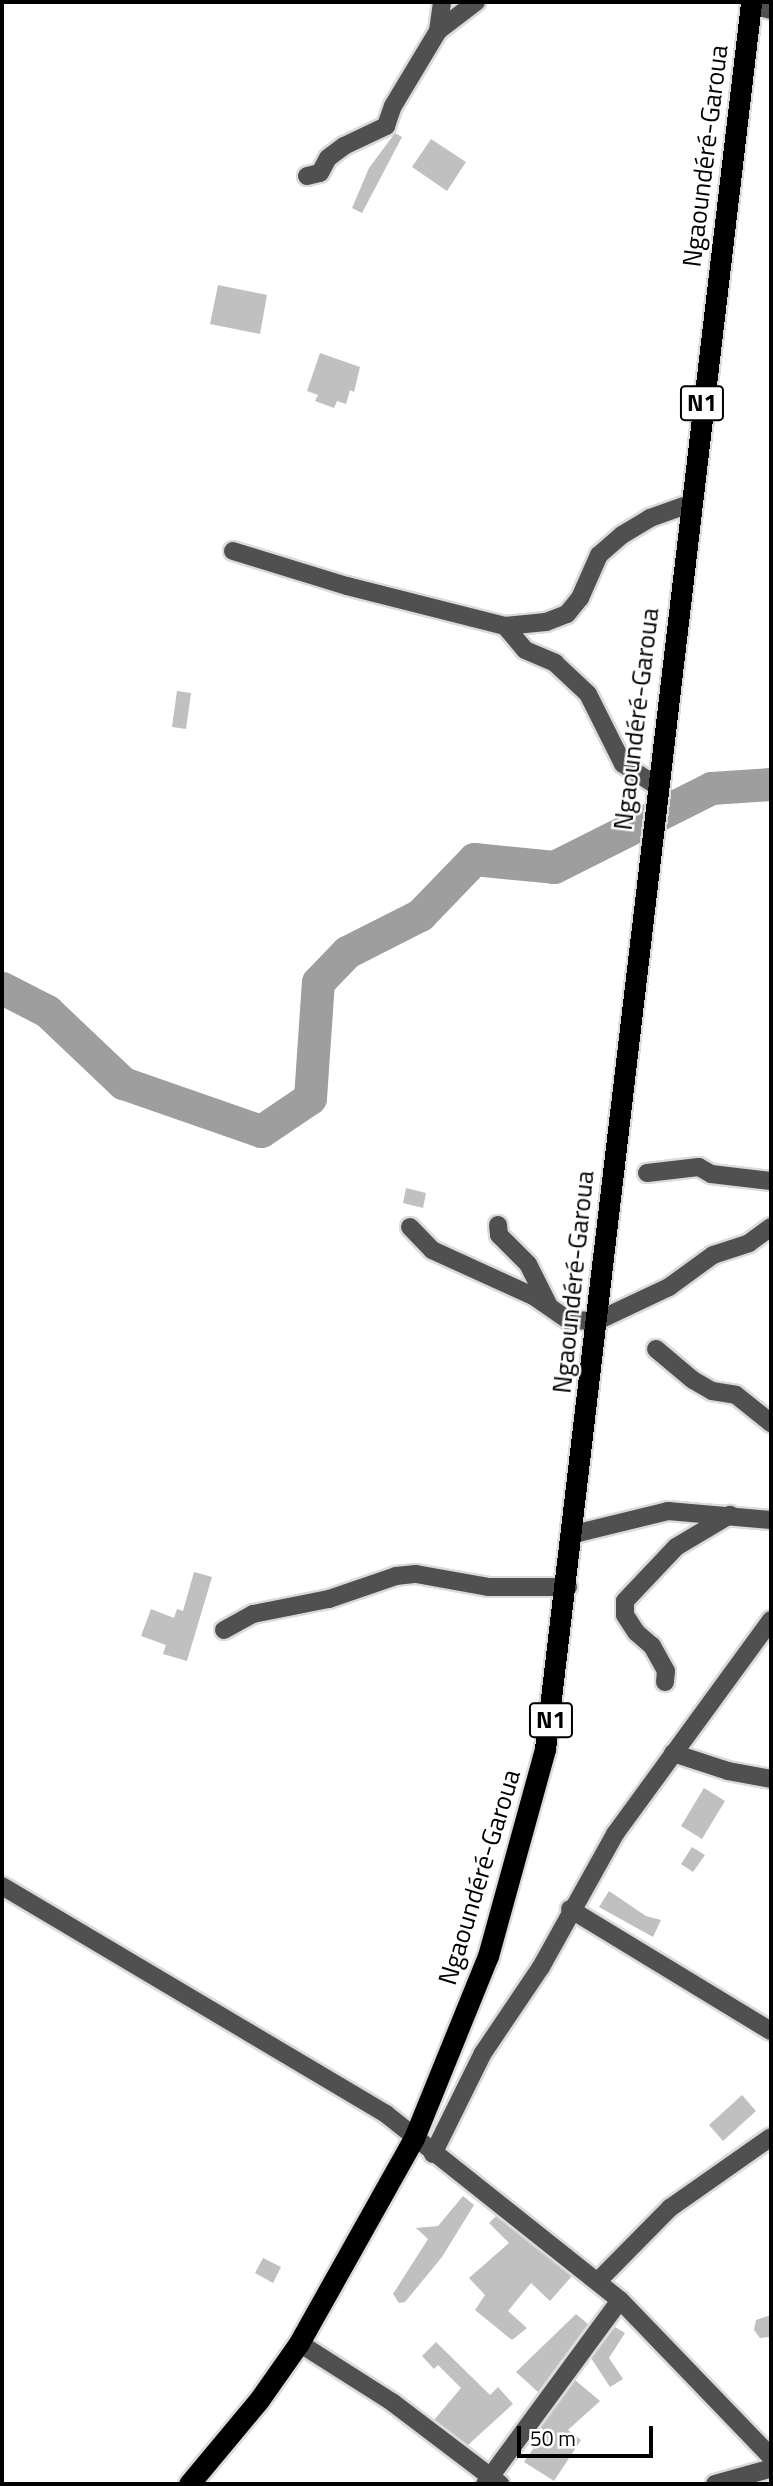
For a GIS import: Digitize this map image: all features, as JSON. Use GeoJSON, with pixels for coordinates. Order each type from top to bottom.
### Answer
{"type":"FeatureCollection","features":[{"type":"Feature","properties":{"kind":"highway","name":"Ngaoundéré-Garoua"},"geometry":{"type":"LineString","coordinates":[[189,2484],[259,2400],[299,2343],[414,2138],[468,2008],[516,1866],[545,1749],[568,1587],[646,870],[689,505],[758,6]]}},
{"type":"Feature","properties":{"kind":"street"},"geometry":{"type":"LineString","coordinates":[[438,31],[442,2]]}},
{"type":"Feature","properties":{"kind":"street"},"geometry":{"type":"LineString","coordinates":[[306,176],[320,173],[328,158],[344,146],[386,126],[393,106],[438,31],[476,2]]}},
{"type":"Feature","properties":{"kind":"street"},"geometry":{"type":"LineString","coordinates":[[233,551],[347,586],[505,626],[546,622],[567,614],[580,598],[599,555],[622,535],[650,518],[689,505]]}},
{"type":"Feature","properties":{"kind":"street"},"geometry":{"type":"LineString","coordinates":[[505,626],[525,650],[555,663],[588,694],[623,764],[656,796]]}},
{"type":"Feature","properties":{"kind":"street"},"geometry":{"type":"LineString","coordinates":[[647,1173],[699,1167],[711,1174],[727,1172],[750,1181],[771,1181]]}},
{"type":"Feature","properties":{"kind":"street"},"geometry":{"type":"LineString","coordinates":[[498,1226],[499,1235],[528,1264],[549,1306]]}},
{"type":"Feature","properties":{"kind":"street"},"geometry":{"type":"LineString","coordinates":[[410,1227],[432,1250],[549,1306],[568,1320],[597,1321],[669,1287],[713,1255],[749,1243],[771,1227]]}},
{"type":"Feature","properties":{"kind":"street"},"geometry":{"type":"LineString","coordinates":[[656,1349],[693,1380],[712,1391],[736,1395],[771,1423]]}},
{"type":"Feature","properties":{"kind":"street"},"geometry":{"type":"LineString","coordinates":[[574,1534],[668,1511],[771,1520]]}},
{"type":"Feature","properties":{"kind":"street"},"geometry":{"type":"LineString","coordinates":[[665,1682],[666,1671],[652,1646],[636,1632],[625,1615],[625,1601],[676,1547],[730,1515]]}},
{"type":"Feature","properties":{"kind":"street"},"geometry":{"type":"LineString","coordinates":[[224,1630],[253,1614],[329,1599],[396,1576],[416,1574],[488,1587],[568,1587]]}},
{"type":"Feature","properties":{"kind":"street"},"geometry":{"type":"LineString","coordinates":[[433,2154],[483,2053],[541,1967],[570,1909],[673,1753],[771,1619]]}},
{"type":"Feature","properties":{"kind":"street"},"geometry":{"type":"LineString","coordinates":[[673,1753],[728,1771],[771,1779]]}},
{"type":"Feature","properties":{"kind":"street"},"geometry":{"type":"LineString","coordinates":[[2,1886],[210,2012],[357,2094],[598,2281],[620,2300],[769,2469],[715,2484]]}},
{"type":"Feature","properties":{"kind":"street"},"geometry":{"type":"LineString","coordinates":[[570,1909],[771,2031]]}},
{"type":"Feature","properties":{"kind":"street"},"geometry":{"type":"LineString","coordinates":[[598,2281],[670,2208],[771,2137]]}},
{"type":"Feature","properties":{"kind":"street"},"geometry":{"type":"LineString","coordinates":[[299,2343],[392,2402],[491,2482],[620,2300]]}},
{"type":"Feature","properties":{"kind":"building"},"geometry":{"type":"Polygon","coordinates":[[[395,133],[402,137],[362,213],[352,208],[369,168],[395,133]]]}},
{"type":"Feature","properties":{"kind":"building"},"geometry":{"type":"Polygon","coordinates":[[[431,139],[466,162],[447,191],[412,167],[431,139]]]}},
{"type":"Feature","properties":{"kind":"building"},"geometry":{"type":"Polygon","coordinates":[[[218,285],[267,295],[260,334],[210,324],[218,285]]]}},
{"type":"Feature","properties":{"kind":"building"},"geometry":{"type":"Polygon","coordinates":[[[320,353],[360,367],[354,392],[350,390],[346,404],[337,401],[334,408],[315,401],[318,395],[307,391],[320,353]]]}},
{"type":"Feature","properties":{"kind":"building"},"geometry":{"type":"Polygon","coordinates":[[[177,691],[191,693],[186,729],[172,727],[177,691]]]}},
{"type":"Feature","properties":{"kind":"building"},"geometry":{"type":"Polygon","coordinates":[[[406,1188],[426,1193],[423,1208],[403,1203],[406,1188]]]}},
{"type":"Feature","properties":{"kind":"building"},"geometry":{"type":"Polygon","coordinates":[[[194,1572],[212,1577],[187,1661],[163,1654],[166,1645],[141,1636],[151,1609],[174,1618],[177,1609],[183,1611],[194,1572]]]}},
{"type":"Feature","properties":{"kind":"building"},"geometry":{"type":"Polygon","coordinates":[[[704,1788],[725,1801],[702,1839],[681,1826],[704,1788]]]}},
{"type":"Feature","properties":{"kind":"building"},"geometry":{"type":"Polygon","coordinates":[[[692,1847],[705,1855],[693,1872],[681,1864],[692,1847]]]}},
{"type":"Feature","properties":{"kind":"building"},"geometry":{"type":"Polygon","coordinates":[[[609,1891],[646,1916],[661,1920],[653,1937],[599,1907],[609,1891]]]}},
{"type":"Feature","properties":{"kind":"building"},"geometry":{"type":"Polygon","coordinates":[[[742,2095],[756,2111],[723,2141],[709,2125],[742,2095]]]}},
{"type":"Feature","properties":{"kind":"building"},"geometry":{"type":"Polygon","coordinates":[[[463,2196],[474,2205],[442,2257],[405,2302],[399,2303],[393,2294],[428,2239],[416,2228],[438,2226],[463,2196]]]}},
{"type":"Feature","properties":{"kind":"building"},"geometry":{"type":"Polygon","coordinates":[[[496,2216],[572,2276],[550,2301],[531,2283],[508,2311],[527,2328],[512,2340],[475,2310],[485,2295],[469,2278],[509,2243],[489,2223],[496,2216]]]}},
{"type":"Feature","properties":{"kind":"building"},"geometry":{"type":"Polygon","coordinates":[[[263,2258],[281,2267],[273,2283],[255,2273],[263,2258]]]}},
{"type":"Feature","properties":{"kind":"building"},"geometry":{"type":"Polygon","coordinates":[[[576,2314],[588,2324],[538,2392],[516,2372],[576,2314]]]}},
{"type":"Feature","properties":{"kind":"building"},"geometry":{"type":"Polygon","coordinates":[[[771,2315],[771,2337],[760,2338],[754,2330],[756,2320],[771,2315]]]}},
{"type":"Feature","properties":{"kind":"building"},"geometry":{"type":"Polygon","coordinates":[[[615,2327],[625,2333],[609,2358],[623,2379],[610,2387],[591,2358],[615,2327]]]}},
{"type":"Feature","properties":{"kind":"building"},"geometry":{"type":"Polygon","coordinates":[[[436,2342],[490,2395],[498,2387],[513,2404],[468,2445],[434,2420],[461,2388],[438,2365],[434,2369],[422,2356],[436,2342]]]}},
{"type":"Feature","properties":{"kind":"building"},"geometry":{"type":"Polygon","coordinates":[[[575,2380],[600,2401],[568,2430],[581,2440],[554,2481],[524,2462],[544,2433],[541,2427],[575,2380]]]}},
{"type":"Feature","properties":{"kind":"waterway"},"geometry":{"type":"LineString","coordinates":[[2,988],[47,1011],[123,1083],[261,1131],[310,1098],[318,982],[347,952],[420,915],[474,859],[554,867],[711,788],[771,784]]}}]}
